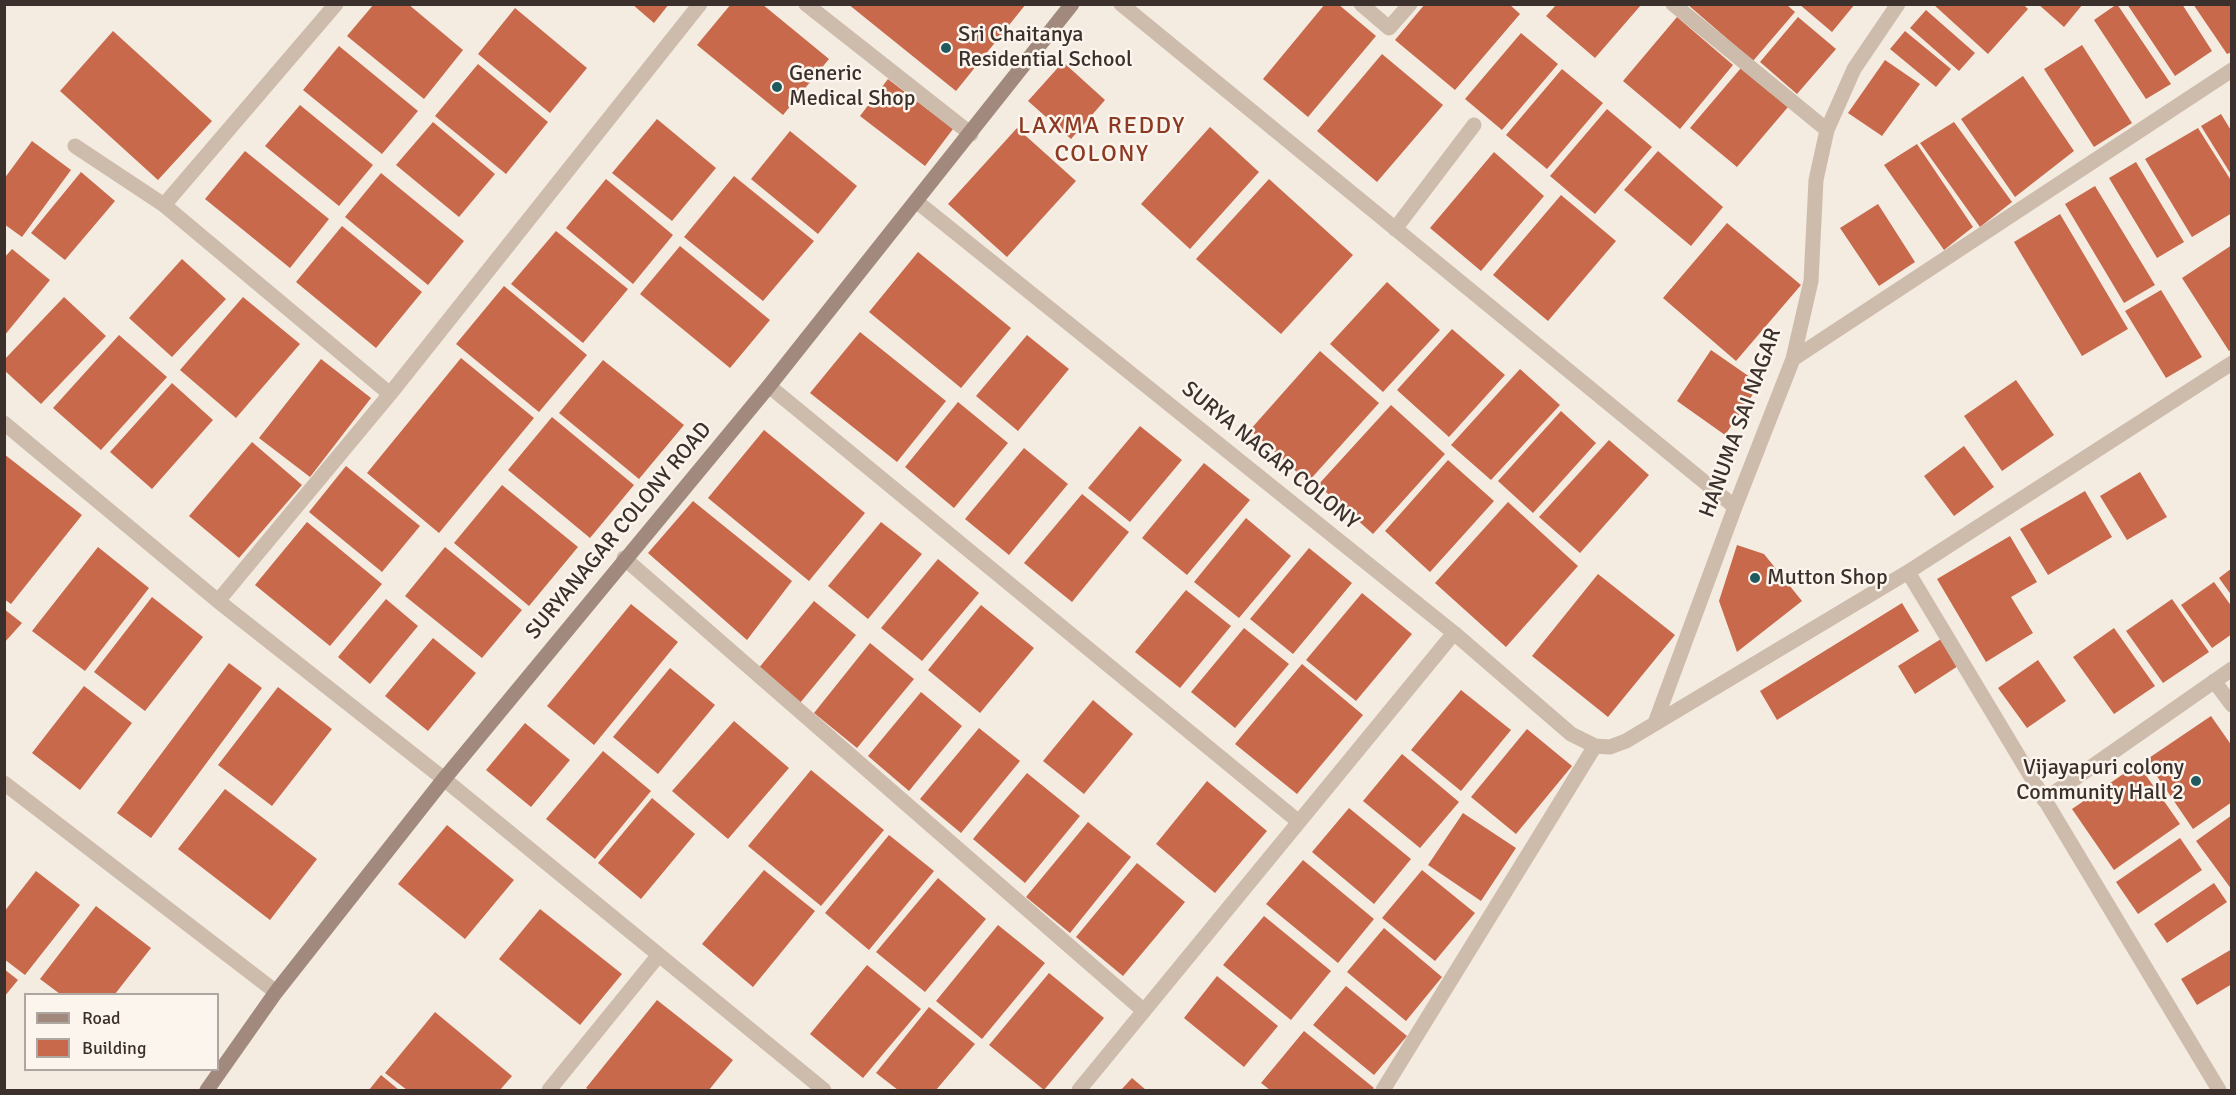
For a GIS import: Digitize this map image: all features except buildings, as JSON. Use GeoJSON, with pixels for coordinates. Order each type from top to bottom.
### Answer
{"type":"FeatureCollection","features":[{"type":"Feature","properties":{"kind":"main road","name":"SURYANAGAR COLONY ROAD"},"geometry":{"type":"LineString","coordinates":[[207,1090],[276,992],[444,779],[624,558],[769,387],[1072,4]]}},
{"type":"Feature","properties":{"kind":"street"},"geometry":{"type":"LineString","coordinates":[[164,205],[336,4]]}},
{"type":"Feature","properties":{"kind":"street"},"geometry":{"type":"LineString","coordinates":[[218,601],[390,394],[700,4]]}},
{"type":"Feature","properties":{"kind":"street"},"geometry":{"type":"LineString","coordinates":[[806,4],[971,134]]}},
{"type":"Feature","properties":{"kind":"street"},"geometry":{"type":"LineString","coordinates":[[1121,4],[1735,507]]}},
{"type":"Feature","properties":{"kind":"street"},"geometry":{"type":"LineString","coordinates":[[1361,4],[1389,28],[1410,4]]}},
{"type":"Feature","properties":{"kind":"street"},"geometry":{"type":"LineString","coordinates":[[1673,4],[1827,130]]}},
{"type":"Feature","properties":{"kind":"street","name":"HANUMA SAI NAGAR"},"geometry":{"type":"LineString","coordinates":[[1655,723],[1793,359],[1811,281],[1816,180],[1827,130],[1854,69],[1897,5]]}},
{"type":"Feature","properties":{"kind":"street"},"geometry":{"type":"LineString","coordinates":[[1793,359],[2232,70]]}},
{"type":"Feature","properties":{"kind":"street"},"geometry":{"type":"LineString","coordinates":[[1395,229],[1474,125]]}},
{"type":"Feature","properties":{"kind":"street"},"geometry":{"type":"LineString","coordinates":[[75,146],[164,205],[390,394]]}},
{"type":"Feature","properties":{"kind":"street","name":"SURYA NAGAR COLONY"},"geometry":{"type":"LineString","coordinates":[[916,201],[1454,633],[1571,734],[1594,746]]}},
{"type":"Feature","properties":{"kind":"street"},"geometry":{"type":"LineString","coordinates":[[1383,1090],[1594,746],[1610,747],[1655,723],[1908,572],[2232,363]]}},
{"type":"Feature","properties":{"kind":"street"},"geometry":{"type":"LineString","coordinates":[[769,387],[1299,822]]}},
{"type":"Feature","properties":{"kind":"street"},"geometry":{"type":"LineString","coordinates":[[4,423],[218,601],[444,779],[824,1090]]}},
{"type":"Feature","properties":{"kind":"street"},"geometry":{"type":"LineString","coordinates":[[624,558],[1144,1011]]}},
{"type":"Feature","properties":{"kind":"street"},"geometry":{"type":"LineString","coordinates":[[1908,572],[2219,1090]]}},
{"type":"Feature","properties":{"kind":"street"},"geometry":{"type":"LineString","coordinates":[[1079,1090],[1454,633]]}},
{"type":"Feature","properties":{"kind":"street"},"geometry":{"type":"LineString","coordinates":[[2044,800],[2232,669]]}},
{"type":"Feature","properties":{"kind":"street"},"geometry":{"type":"LineString","coordinates":[[2214,681],[2232,705]]}},
{"type":"Feature","properties":{"kind":"street"},"geometry":{"type":"LineString","coordinates":[[4,783],[276,992]]}},
{"type":"Feature","properties":{"kind":"street"},"geometry":{"type":"LineString","coordinates":[[549,1090],[658,956]]}},
{"type":"Feature","properties":{"kind":"place","name":"Sri Chaitanya Residential School"},"geometry":{"type":"Point","coordinates":[946,48]}},
{"type":"Feature","properties":{"kind":"place","name":"Generic Medical Shop"},"geometry":{"type":"Point","coordinates":[777,87]}},
{"type":"Feature","properties":{"kind":"place","name":"Mutton Shop"},"geometry":{"type":"Point","coordinates":[1755,578]}},
{"type":"Feature","properties":{"kind":"place","name":"Vijayapuri colony Community Hall 2"},"geometry":{"type":"Point","coordinates":[2196,781]}},
{"type":"Feature","properties":{"kind":"district","name":"LAXMA REDDY COLONY"},"geometry":{"type":"Point","coordinates":[1102,141]}}]}
